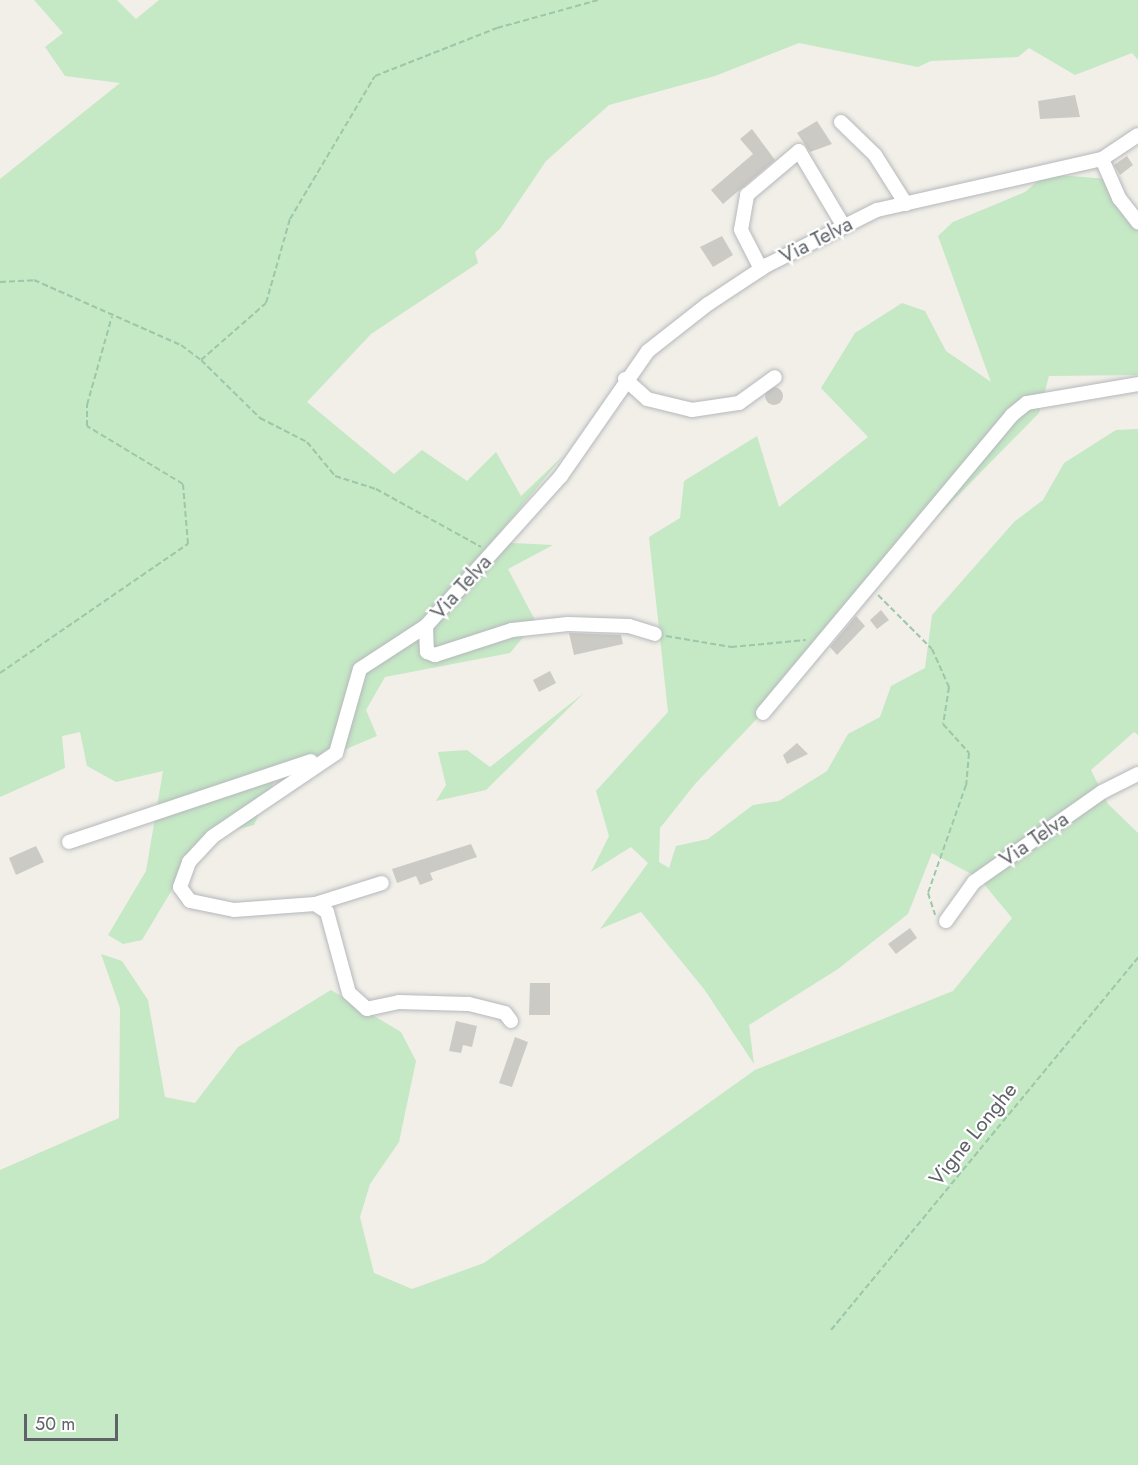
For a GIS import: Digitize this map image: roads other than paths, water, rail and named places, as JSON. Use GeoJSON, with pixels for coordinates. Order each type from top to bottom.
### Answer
{"type":"FeatureCollection","features":[{"type":"Feature","properties":{"kind":"street"},"geometry":{"type":"LineString","coordinates":[[841,122],[875,155],[906,204]]}},
{"type":"Feature","properties":{"kind":"street","name":"Via Telva"},"geometry":{"type":"LineString","coordinates":[[336,753],[360,669],[426,626],[561,476],[625,379],[648,351],[760,269],[843,225],[906,204],[1102,159],[1138,135]]}},
{"type":"Feature","properties":{"kind":"street"},"geometry":{"type":"LineString","coordinates":[[760,269],[741,230],[747,195],[799,151],[843,225]]}},
{"type":"Feature","properties":{"kind":"street"},"geometry":{"type":"LineString","coordinates":[[1102,159],[1119,198],[1138,222]]}},
{"type":"Feature","properties":{"kind":"street"},"geometry":{"type":"LineString","coordinates":[[625,379],[647,399],[692,410],[739,403],[775,377]]}},
{"type":"Feature","properties":{"kind":"street"},"geometry":{"type":"LineString","coordinates":[[763,712],[1027,403],[1138,384]]}},
{"type":"Feature","properties":{"kind":"street"},"geometry":{"type":"LineString","coordinates":[[426,626],[428,652],[435,655],[512,630],[568,624],[629,626],[655,634]]}},
{"type":"Feature","properties":{"kind":"street"},"geometry":{"type":"LineString","coordinates":[[69,842],[336,753]]}},
{"type":"Feature","properties":{"kind":"street"},"geometry":{"type":"LineString","coordinates":[[336,753],[212,837],[189,862],[180,887],[190,901],[234,910],[315,904],[382,883]]}},
{"type":"Feature","properties":{"kind":"street","name":"Via Telva"},"geometry":{"type":"LineString","coordinates":[[946,921],[974,882],[1102,792],[1138,774]]}},
{"type":"Feature","properties":{"kind":"street"},"geometry":{"type":"LineString","coordinates":[[315,904],[327,912],[349,993],[367,1010],[399,1002],[468,1004],[505,1013],[511,1021]]}}]}
